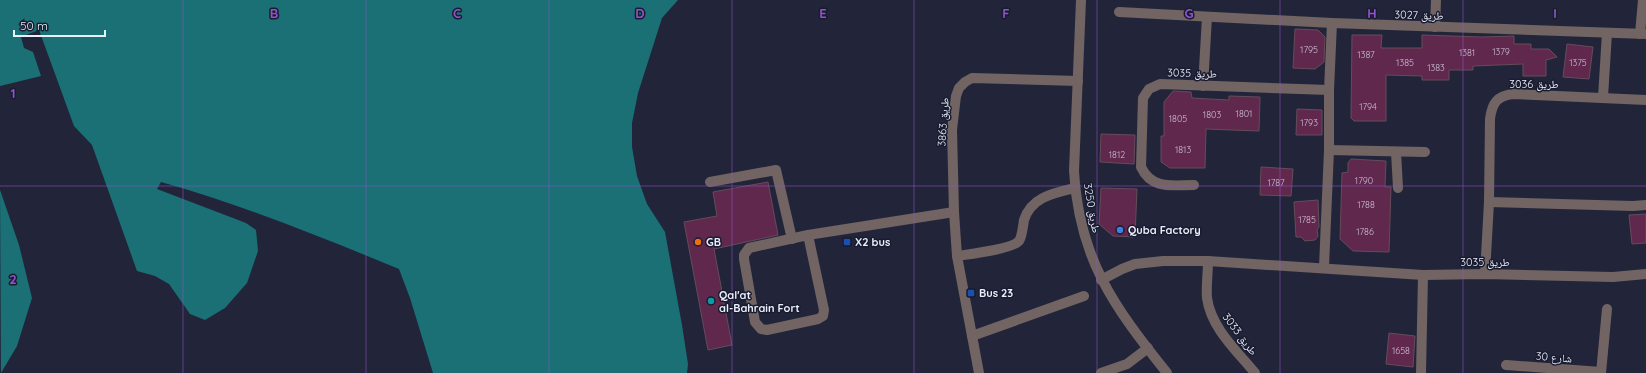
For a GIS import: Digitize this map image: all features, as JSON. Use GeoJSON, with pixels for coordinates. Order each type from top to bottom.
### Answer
{"type":"FeatureCollection","features":[{"type":"Feature","properties":{"kind":"street","name":"طريق 3250"},"geometry":{"type":"LineString","coordinates":[[1081,0],[1074,171],[1080,220],[1085,239],[1101,280],[1123,316],[1167,373]]}},
{"type":"Feature","properties":{"kind":"street"},"geometry":{"type":"LineString","coordinates":[[1436,0],[1436,27]]}},
{"type":"Feature","properties":{"kind":"street"},"geometry":{"type":"LineString","coordinates":[[1643,0],[1643,34]]}},
{"type":"Feature","properties":{"kind":"street","name":"طريق 3027"},"geometry":{"type":"LineString","coordinates":[[1119,12],[1332,23],[1643,34]]}},
{"type":"Feature","properties":{"kind":"street"},"geometry":{"type":"LineString","coordinates":[[1203,86],[1207,17]]}},
{"type":"Feature","properties":{"kind":"street"},"geometry":{"type":"LineString","coordinates":[[1324,267],[1332,23]]}},
{"type":"Feature","properties":{"kind":"street"},"geometry":{"type":"LineString","coordinates":[[1603,97],[1607,33]]}},
{"type":"Feature","properties":{"kind":"street","name":"طريق 3863"},"geometry":{"type":"LineString","coordinates":[[978,373],[957,256],[954,212],[952,130],[956,96],[959,88],[964,82],[972,78],[1078,81]]}},
{"type":"Feature","properties":{"kind":"street","name":"طريق 3035"},"geometry":{"type":"LineString","coordinates":[[1194,185],[1154,183],[1146,177],[1141,167],[1143,98],[1149,89],[1160,84],[1329,90]]}},
{"type":"Feature","properties":{"kind":"street","name":"طريق 3036"},"geometry":{"type":"LineString","coordinates":[[1485,274],[1489,202],[1490,118],[1491,108],[1496,100],[1505,95],[1513,94],[1646,100]]}},
{"type":"Feature","properties":{"kind":"street"},"geometry":{"type":"LineString","coordinates":[[1329,150],[1425,152]]}},
{"type":"Feature","properties":{"kind":"street"},"geometry":{"type":"LineString","coordinates":[[1396,152],[1398,188]]}},
{"type":"Feature","properties":{"kind":"street"},"geometry":{"type":"LineString","coordinates":[[710,182],[776,170],[792,239]]}},
{"type":"Feature","properties":{"kind":"street"},"geometry":{"type":"LineString","coordinates":[[957,256],[1012,246],[1020,240],[1027,212],[1035,203],[1048,194],[1075,188]]}},
{"type":"Feature","properties":{"kind":"street"},"geometry":{"type":"LineString","coordinates":[[1489,202],[1633,206],[1646,205]]}},
{"type":"Feature","properties":{"kind":"street"},"geometry":{"type":"LineString","coordinates":[[808,235],[824,310],[823,316],[818,319],[767,330],[761,329],[755,322],[744,255],[749,248],[808,235],[954,212]]}},
{"type":"Feature","properties":{"kind":"street","name":"طريق 3035"},"geometry":{"type":"LineString","coordinates":[[1101,280],[1122,269],[1146,262],[1208,261],[1324,267],[1423,275],[1485,274],[1613,277],[1646,274]]}},
{"type":"Feature","properties":{"kind":"street","name":"طريق 3033"},"geometry":{"type":"LineString","coordinates":[[1208,261],[1207,297],[1213,320],[1255,373]]}},
{"type":"Feature","properties":{"kind":"street"},"geometry":{"type":"LineString","coordinates":[[1421,373],[1423,275]]}},
{"type":"Feature","properties":{"kind":"street"},"geometry":{"type":"LineString","coordinates":[[972,336],[1084,296]]}},
{"type":"Feature","properties":{"kind":"street","name":"شارع 30"},"geometry":{"type":"LineString","coordinates":[[1506,365],[1601,373],[1607,309]]}},
{"type":"Feature","properties":{"kind":"street"},"geometry":{"type":"LineString","coordinates":[[1101,373],[1127,364],[1148,348]]}},
{"type":"Feature","properties":{"kind":"shaded area"},"geometry":{"type":"Polygon","coordinates":[[[0,0],[678,0],[662,18],[638,93],[632,123],[632,147],[637,176],[647,204],[665,232],[682,325],[688,364],[687,373],[433,373],[410,298],[399,269],[252,211],[161,182],[157,189],[246,223],[256,230],[258,251],[247,283],[225,308],[205,320],[190,314],[169,284],[155,276],[137,271],[92,145],[74,126],[39,30],[21,37],[24,48],[33,52],[41,76],[0,86],[0,0]]]}},
{"type":"Feature","properties":{"kind":"shaded area"},"geometry":{"type":"Polygon","coordinates":[[[0,190],[19,245],[32,298],[17,346],[1,373],[0,190]]]}},
{"type":"Feature","properties":{"kind":"building"},"geometry":{"type":"Polygon","coordinates":[[[1295,29],[1318,30],[1325,37],[1324,62],[1315,69],[1293,68],[1295,29]]]}},
{"type":"Feature","properties":{"kind":"building"},"geometry":{"type":"Polygon","coordinates":[[[1352,35],[1382,35],[1381,48],[1422,48],[1422,35],[1482,37],[1514,36],[1514,44],[1531,44],[1531,49],[1549,49],[1557,57],[1546,60],[1546,76],[1523,76],[1523,64],[1473,66],[1473,70],[1449,70],[1449,80],[1422,80],[1422,76],[1386,75],[1386,121],[1354,121],[1351,118],[1352,35]]]}},
{"type":"Feature","properties":{"kind":"building"},"geometry":{"type":"Polygon","coordinates":[[[1567,44],[1593,47],[1589,79],[1563,77],[1567,44]]]}},
{"type":"Feature","properties":{"kind":"building"},"geometry":{"type":"Polygon","coordinates":[[[1173,91],[1191,92],[1192,98],[1229,100],[1229,96],[1260,97],[1259,131],[1206,129],[1205,168],[1170,168],[1161,162],[1161,136],[1164,136],[1164,102],[1173,91]]]}},
{"type":"Feature","properties":{"kind":"building"},"geometry":{"type":"Polygon","coordinates":[[[1297,109],[1322,110],[1322,135],[1296,135],[1297,109]]]}},
{"type":"Feature","properties":{"kind":"building"},"geometry":{"type":"Polygon","coordinates":[[[1101,134],[1135,135],[1134,164],[1100,162],[1101,134]]]}},
{"type":"Feature","properties":{"kind":"building"},"geometry":{"type":"Polygon","coordinates":[[[1351,159],[1386,161],[1385,187],[1391,187],[1389,252],[1353,251],[1340,239],[1342,173],[1348,172],[1348,163],[1351,159]]]}},
{"type":"Feature","properties":{"kind":"building"},"geometry":{"type":"Polygon","coordinates":[[[1261,167],[1293,169],[1291,196],[1260,195],[1261,167]]]}},
{"type":"Feature","properties":{"kind":"building","name":"Qal'at al-Bahrain Fort"},"geometry":{"type":"Polygon","coordinates":[[[768,182],[778,235],[714,249],[732,345],[708,350],[684,222],[717,216],[713,192],[768,182]]]}},
{"type":"Feature","properties":{"kind":"building"},"geometry":{"type":"Polygon","coordinates":[[[1101,188],[1137,189],[1135,237],[1113,236],[1099,224],[1101,188]]]}},
{"type":"Feature","properties":{"kind":"building"},"geometry":{"type":"Polygon","coordinates":[[[1318,200],[1318,236],[1315,240],[1305,241],[1301,237],[1296,237],[1294,202],[1318,200]]]}},
{"type":"Feature","properties":{"kind":"building"},"geometry":{"type":"Polygon","coordinates":[[[1646,214],[1646,243],[1632,244],[1629,215],[1646,214]]]}},
{"type":"Feature","properties":{"kind":"building"},"geometry":{"type":"Polygon","coordinates":[[[1389,333],[1415,336],[1413,367],[1386,364],[1389,333]]]}},
{"type":"Feature","properties":{"kind":"place","name":"Quba Factory"},"geometry":{"type":"Point","coordinates":[1120,230]}},
{"type":"Feature","properties":{"kind":"place","name":"GB"},"geometry":{"type":"Point","coordinates":[698,242]}},
{"type":"Feature","properties":{"kind":"place","name":"X2 bus"},"geometry":{"type":"Point","coordinates":[847,242]}},
{"type":"Feature","properties":{"kind":"place","name":"Bus 23"},"geometry":{"type":"Point","coordinates":[971,293]}},
{"type":"Feature","properties":{"kind":"place","name":"Qal'at al-Bahrain Fort"},"geometry":{"type":"Point","coordinates":[711,301]}}]}
